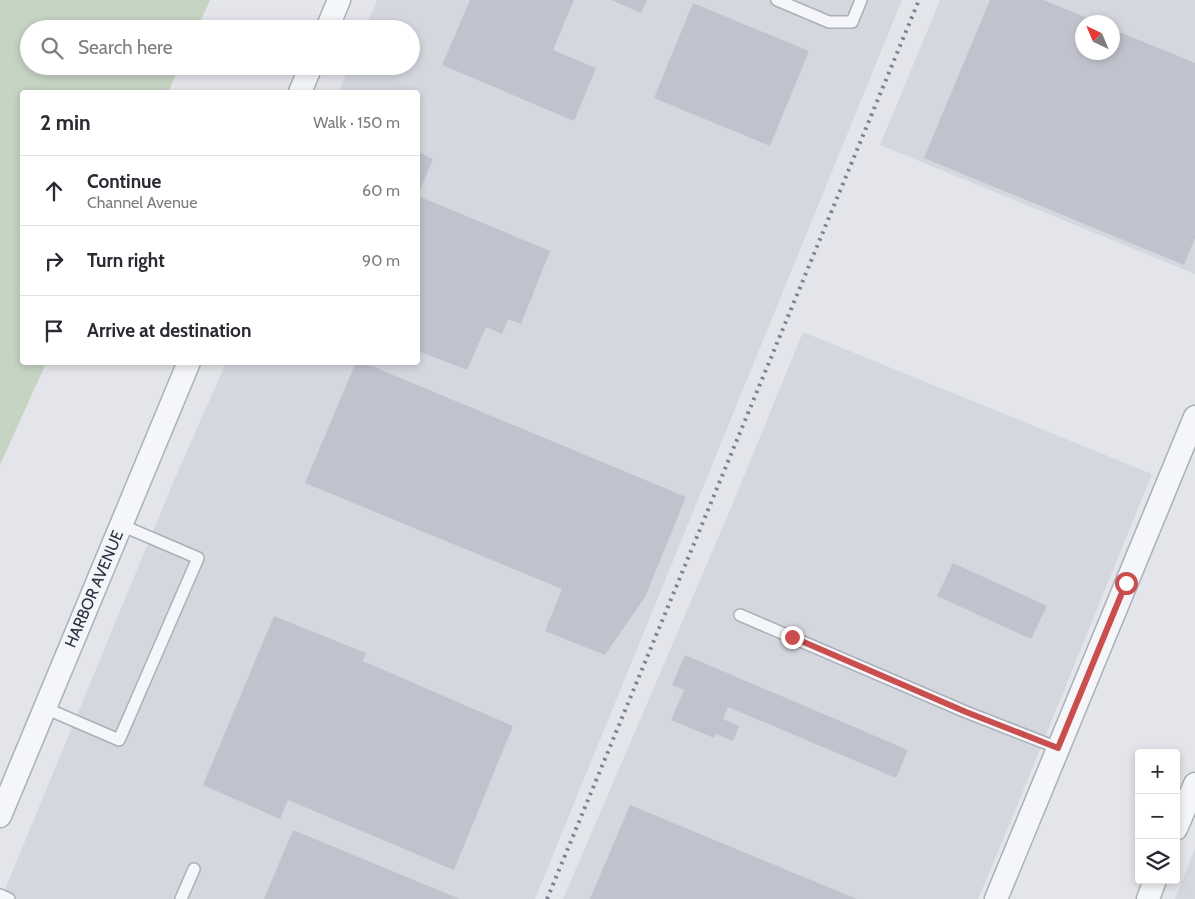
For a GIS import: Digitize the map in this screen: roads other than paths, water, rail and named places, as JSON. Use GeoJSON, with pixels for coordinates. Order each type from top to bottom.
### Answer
{"type":"FeatureCollection","features":[{"type":"Feature","properties":{"kind":"street"},"geometry":{"type":"LineString","coordinates":[[331,20],[339,0]]}},
{"type":"Feature","properties":{"kind":"street"},"geometry":{"type":"LineString","coordinates":[[301,90],[307,75]]}},
{"type":"Feature","properties":{"kind":"street","name":"HARBOR AVENUE"},"geometry":{"type":"LineString","coordinates":[[0,816],[187,365]]}},
{"type":"Feature","properties":{"kind":"street"},"geometry":{"type":"LineString","coordinates":[[996,899],[1195,417]]}},
{"type":"Feature","properties":{"kind":"street"},"geometry":{"type":"LineString","coordinates":[[1180,820],[1195,784]]}},
{"type":"Feature","properties":{"kind":"street"},"geometry":{"type":"LineString","coordinates":[[1148,899],[1154,884]]}},
{"type":"Feature","properties":{"kind":"lane"},"geometry":{"type":"LineString","coordinates":[[777,0],[829,22],[852,22],[861,0]]}},
{"type":"Feature","properties":{"kind":"lane"},"geometry":{"type":"LineString","coordinates":[[45,708],[119,740],[198,558],[121,525]]}},
{"type":"Feature","properties":{"kind":"lane"},"geometry":{"type":"LineString","coordinates":[[740,615],[966,712],[1058,748]]}},
{"type":"Feature","properties":{"kind":"lane"},"geometry":{"type":"LineString","coordinates":[[181,899],[194,869]]}},
{"type":"Feature","properties":{"kind":"lane"},"geometry":{"type":"LineString","coordinates":[[0,895],[9,899]]}},
{"type":"Feature","properties":{"kind":"railway"},"geometry":{"type":"LineString","coordinates":[[547,899],[919,0]]}}]}
